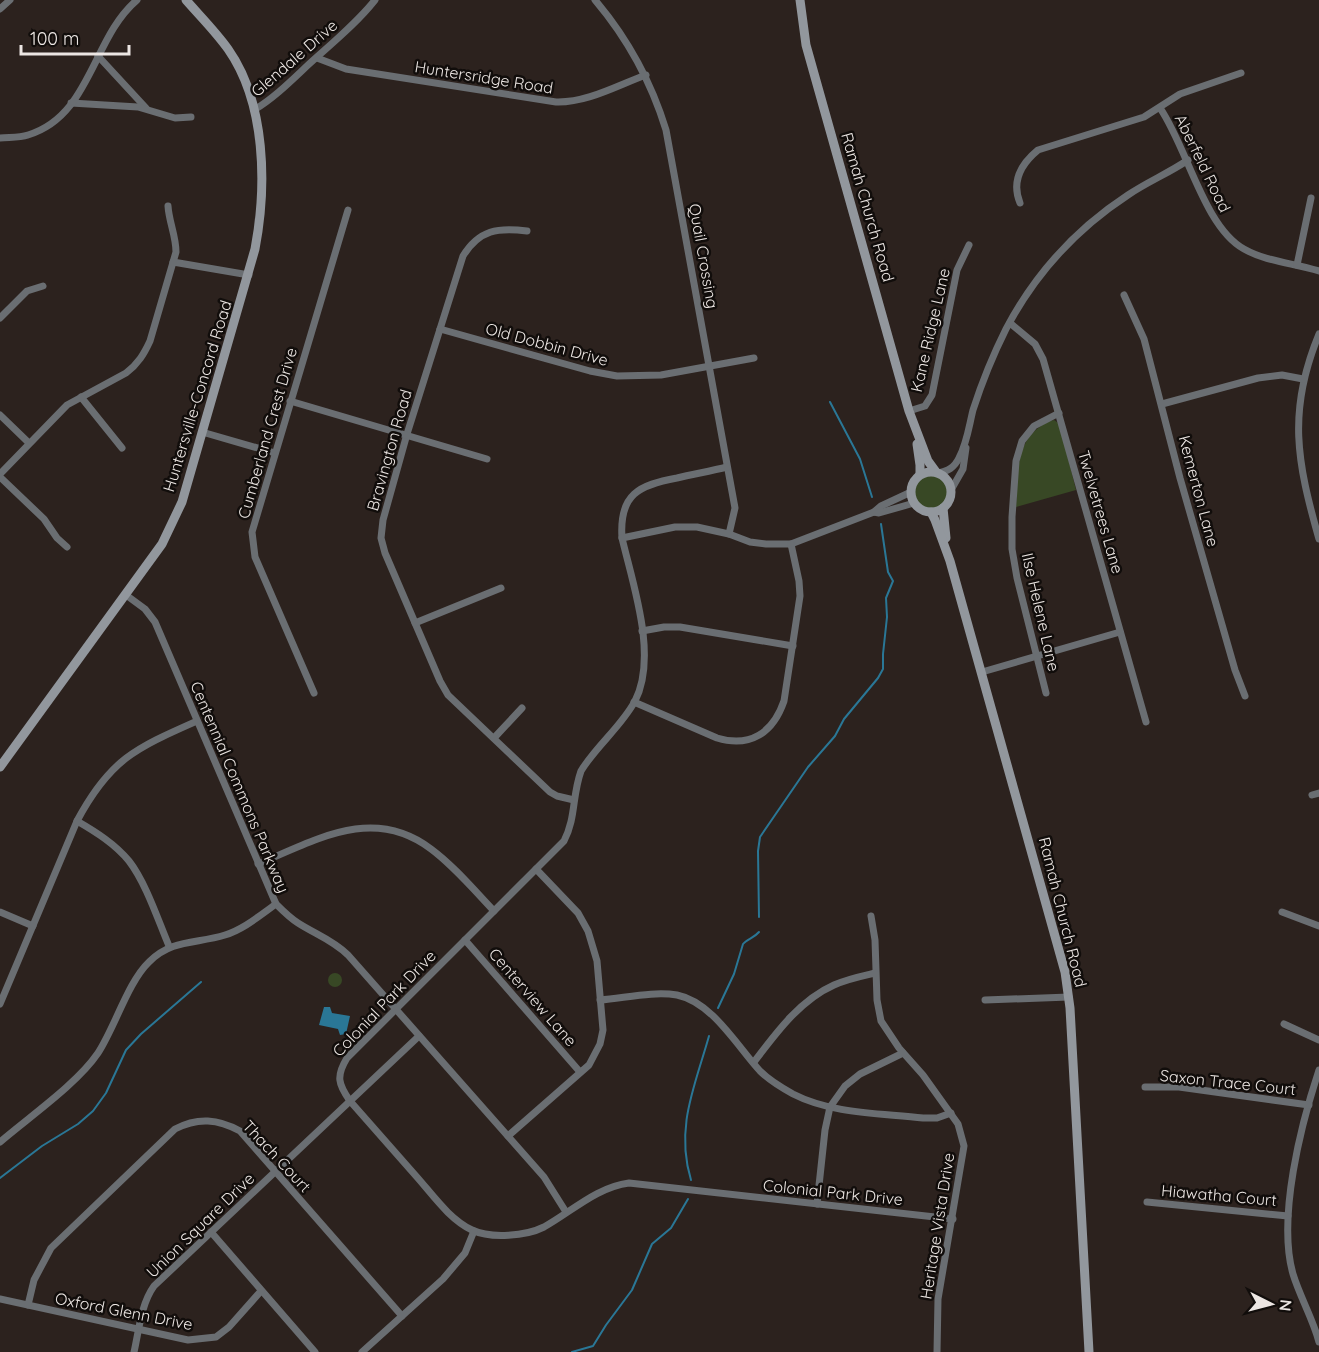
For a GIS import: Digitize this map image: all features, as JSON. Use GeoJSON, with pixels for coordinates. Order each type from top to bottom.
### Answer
{"type":"FeatureCollection","features":[{"type":"Feature","properties":{"kind":"main road","name":"Huntersville-Concord Road"},"geometry":{"type":"LineString","coordinates":[[0,767],[162,544],[176,517],[249,275],[257,238],[262,193],[261,154],[254,110],[244,80],[233,58],[186,0]]}},
{"type":"Feature","properties":{"kind":"main road","name":"Ramah Church Road"},"geometry":{"type":"LineString","coordinates":[[800,0],[806,45],[912,421],[928,461],[937,473],[946,479],[951,490]]}},
{"type":"Feature","properties":{"kind":"main road","name":"Ramah Church Road"},"geometry":{"type":"LineString","coordinates":[[912,421],[920,474]]}},
{"type":"Feature","properties":{"kind":"main road"},"geometry":{"type":"LineString","coordinates":[[937,473],[920,474],[914,481],[911,492],[914,503],[922,510],[931,512],[943,508],[950,497],[951,490]]}},
{"type":"Feature","properties":{"kind":"main road","name":"Ramah Church Road"},"geometry":{"type":"LineString","coordinates":[[943,508],[950,561]]}},
{"type":"Feature","properties":{"kind":"main road","name":"Ramah Church Road"},"geometry":{"type":"LineString","coordinates":[[931,512],[950,561],[1065,972],[1069,997],[1089,1352]]}},
{"type":"Feature","properties":{"kind":"street"},"geometry":{"type":"LineString","coordinates":[[0,9],[10,0]]}},
{"type":"Feature","properties":{"kind":"street"},"geometry":{"type":"LineString","coordinates":[[0,138],[26,136],[62,115],[78,95],[119,17],[137,0]]}},
{"type":"Feature","properties":{"kind":"street","name":"Glendale Drive"},"geometry":{"type":"LineString","coordinates":[[254,110],[267,102],[357,20],[375,0]]}},
{"type":"Feature","properties":{"kind":"street","name":"Quail Crossing"},"geometry":{"type":"LineString","coordinates":[[595,0],[627,42],[646,75],[669,142],[735,508],[729,534]]}},
{"type":"Feature","properties":{"kind":"street"},"geometry":{"type":"LineString","coordinates":[[98,56],[146,108]]}},
{"type":"Feature","properties":{"kind":"street","name":"Huntersridge Road"},"geometry":{"type":"LineString","coordinates":[[316,57],[346,69],[569,103],[646,75]]}},
{"type":"Feature","properties":{"kind":"street"},"geometry":{"type":"LineString","coordinates":[[1020,203],[1016,194],[1016,183],[1020,170],[1028,158],[1038,150],[1144,117],[1180,94],[1241,73]]}},
{"type":"Feature","properties":{"kind":"street"},"geometry":{"type":"LineString","coordinates":[[71,104],[146,108],[175,118],[191,117]]}},
{"type":"Feature","properties":{"kind":"street","name":"Aberfeld Road"},"geometry":{"type":"LineString","coordinates":[[1160,108],[1172,127],[1212,215],[1234,243],[1270,260],[1319,271]]}},
{"type":"Feature","properties":{"kind":"street"},"geometry":{"type":"LineString","coordinates":[[937,473],[949,470],[960,457],[984,379],[1010,323],[1024,297],[1057,254],[1092,221],[1128,195],[1188,160]]}},
{"type":"Feature","properties":{"kind":"street"},"geometry":{"type":"LineString","coordinates":[[1297,265],[1311,198]]}},
{"type":"Feature","properties":{"kind":"street"},"geometry":{"type":"LineString","coordinates":[[67,547],[57,538],[44,519],[0,475],[67,405],[126,373],[139,361],[150,341],[176,247],[168,206]]}},
{"type":"Feature","properties":{"kind":"street","name":"Cumberland Crest Drive"},"geometry":{"type":"LineString","coordinates":[[314,693],[255,557],[252,532],[348,210]]}},
{"type":"Feature","properties":{"kind":"street","name":"Bravington Road"},"geometry":{"type":"LineString","coordinates":[[527,231],[507,228],[493,231],[479,238],[463,256],[382,519],[381,538],[385,553],[448,695],[550,792],[574,800]]}},
{"type":"Feature","properties":{"kind":"street","name":"Kane Ridge Lane"},"geometry":{"type":"LineString","coordinates":[[909,411],[925,406],[932,395],[957,270],[969,245]]}},
{"type":"Feature","properties":{"kind":"street"},"geometry":{"type":"LineString","coordinates":[[173,261],[249,275]]}},
{"type":"Feature","properties":{"kind":"street"},"geometry":{"type":"LineString","coordinates":[[0,318],[27,291],[43,286]]}},
{"type":"Feature","properties":{"kind":"street","name":"Kemerton Lane"},"geometry":{"type":"LineString","coordinates":[[1124,295],[1140,330],[1228,647],[1245,696]]}},
{"type":"Feature","properties":{"kind":"street","name":"Twelvetrees Lane"},"geometry":{"type":"LineString","coordinates":[[1010,323],[1030,339],[1040,352],[1146,722]]}},
{"type":"Feature","properties":{"kind":"street","name":"Old Dobbin Drive"},"geometry":{"type":"LineString","coordinates":[[440,329],[590,371],[617,376],[661,375],[754,358]]}},
{"type":"Feature","properties":{"kind":"street"},"geometry":{"type":"LineString","coordinates":[[1319,334],[1303,379],[1299,403],[1298,443],[1305,488],[1319,539]]}},
{"type":"Feature","properties":{"kind":"street"},"geometry":{"type":"LineString","coordinates":[[1162,404],[1258,378],[1282,375],[1303,379]]}},
{"type":"Feature","properties":{"kind":"street"},"geometry":{"type":"LineString","coordinates":[[81,397],[122,448]]}},
{"type":"Feature","properties":{"kind":"street"},"geometry":{"type":"LineString","coordinates":[[290,401],[487,459]]}},
{"type":"Feature","properties":{"kind":"street","name":"Ilse Helene Lane"},"geometry":{"type":"LineString","coordinates":[[1046,693],[1020,596],[1012,549],[1016,461],[1018,450],[1027,433],[1042,420],[1059,413]]}},
{"type":"Feature","properties":{"kind":"street"},"geometry":{"type":"LineString","coordinates":[[0,415],[29,443]]}},
{"type":"Feature","properties":{"kind":"street"},"geometry":{"type":"LineString","coordinates":[[202,432],[275,453]]}},
{"type":"Feature","properties":{"kind":"street"},"geometry":{"type":"LineString","coordinates":[[951,490],[963,469],[966,439]]}},
{"type":"Feature","properties":{"kind":"street","name":"Colonial Park Drive"},"geometry":{"type":"LineString","coordinates":[[727,467],[647,484],[628,502],[621,525],[622,538],[645,652],[641,684],[634,702],[581,771],[574,800],[572,826],[564,841],[346,1058],[340,1068],[341,1088],[448,1212],[474,1231],[495,1235],[528,1233],[543,1227],[606,1189],[629,1184],[953,1219]]}},
{"type":"Feature","properties":{"kind":"street"},"geometry":{"type":"LineString","coordinates":[[622,538],[675,527],[697,527],[729,534],[750,542],[791,544],[874,512],[881,506],[911,492]]}},
{"type":"Feature","properties":{"kind":"street"},"geometry":{"type":"LineString","coordinates":[[874,512],[879,513],[914,503]]}},
{"type":"Feature","properties":{"kind":"street"},"geometry":{"type":"LineString","coordinates":[[634,702],[728,742],[751,739],[771,726],[779,715],[784,701],[800,596],[800,581],[791,544]]}},
{"type":"Feature","properties":{"kind":"street"},"geometry":{"type":"LineString","coordinates":[[416,623],[501,588]]}},
{"type":"Feature","properties":{"kind":"street","name":"Centennial Commons Parkway"},"geometry":{"type":"LineString","coordinates":[[126,595],[145,609],[155,622],[276,904],[298,923],[340,947],[544,1177],[566,1212]]}},
{"type":"Feature","properties":{"kind":"street"},"geometry":{"type":"LineString","coordinates":[[642,631],[680,627],[793,646]]}},
{"type":"Feature","properties":{"kind":"street"},"geometry":{"type":"LineString","coordinates":[[982,672],[1120,632]]}},
{"type":"Feature","properties":{"kind":"street"},"geometry":{"type":"LineString","coordinates":[[494,738],[522,708]]}},
{"type":"Feature","properties":{"kind":"street"},"geometry":{"type":"LineString","coordinates":[[0,1004],[77,821],[92,794],[110,772],[128,756],[152,741],[197,721]]}},
{"type":"Feature","properties":{"kind":"street"},"geometry":{"type":"LineString","coordinates":[[77,821],[99,833],[130,862],[169,946]]}},
{"type":"Feature","properties":{"kind":"street"},"geometry":{"type":"LineString","coordinates":[[258,864],[339,831],[357,827],[397,830],[433,850],[494,910]]}},
{"type":"Feature","properties":{"kind":"street"},"geometry":{"type":"LineString","coordinates":[[508,1136],[595,1057],[603,1030],[597,961],[588,931],[578,913],[536,869]]}},
{"type":"Feature","properties":{"kind":"street"},"geometry":{"type":"LineString","coordinates":[[0,1142],[83,1072],[109,1035],[138,976],[148,962],[169,946],[241,929],[276,904]]}},
{"type":"Feature","properties":{"kind":"street"},"geometry":{"type":"LineString","coordinates":[[0,912],[33,926]]}},
{"type":"Feature","properties":{"kind":"street"},"geometry":{"type":"LineString","coordinates":[[1282,912],[1319,926]]}},
{"type":"Feature","properties":{"kind":"street","name":"Heritage Vista Drive"},"geometry":{"type":"LineString","coordinates":[[871,916],[875,940],[877,1000],[881,1021],[903,1053],[923,1075],[951,1113],[958,1124],[964,1146],[938,1299],[937,1352]]}},
{"type":"Feature","properties":{"kind":"street","name":"Centerview Lane"},"geometry":{"type":"LineString","coordinates":[[465,939],[580,1072]]}},
{"type":"Feature","properties":{"kind":"street"},"geometry":{"type":"LineString","coordinates":[[754,1062],[801,1006],[834,985],[875,972]]}},
{"type":"Feature","properties":{"kind":"street"},"geometry":{"type":"LineString","coordinates":[[600,999],[677,995],[700,1003],[761,1072],[794,1094],[830,1107],[923,1118],[937,1118],[951,1113]]}},
{"type":"Feature","properties":{"kind":"street"},"geometry":{"type":"LineString","coordinates":[[985,1000],[1069,997]]}},
{"type":"Feature","properties":{"kind":"street"},"geometry":{"type":"LineString","coordinates":[[1284,1024],[1319,1041]]}},
{"type":"Feature","properties":{"kind":"street","name":"Union Square Drive"},"geometry":{"type":"LineString","coordinates":[[134,1352],[148,1294],[154,1286],[419,1036]]}},
{"type":"Feature","properties":{"kind":"street"},"geometry":{"type":"LineString","coordinates":[[818,1204],[825,1130],[830,1107],[845,1086],[860,1074],[903,1053]]}},
{"type":"Feature","properties":{"kind":"street"},"geometry":{"type":"LineString","coordinates":[[1319,1070],[1292,1178],[1288,1216],[1288,1252],[1293,1273],[1319,1342]]}},
{"type":"Feature","properties":{"kind":"street","name":"Saxon Trace Court"},"geometry":{"type":"LineString","coordinates":[[1145,1088],[1179,1087],[1309,1105]]}},
{"type":"Feature","properties":{"kind":"street","name":"Thach Court"},"geometry":{"type":"LineString","coordinates":[[28,1305],[34,1280],[51,1248],[175,1129],[186,1123],[212,1120],[226,1123],[240,1131],[402,1316]]}},
{"type":"Feature","properties":{"kind":"street","name":"Hiawatha Court"},"geometry":{"type":"LineString","coordinates":[[1147,1202],[1288,1216]]}},
{"type":"Feature","properties":{"kind":"street"},"geometry":{"type":"LineString","coordinates":[[362,1352],[456,1264],[468,1247],[474,1231]]}},
{"type":"Feature","properties":{"kind":"street"},"geometry":{"type":"LineString","coordinates":[[211,1232],[315,1352]]}},
{"type":"Feature","properties":{"kind":"street","name":"Oxford Glenn Drive"},"geometry":{"type":"LineString","coordinates":[[0,1299],[188,1340],[216,1336],[229,1327],[261,1291]]}},
{"type":"Feature","properties":{"kind":"green space"},"geometry":{"type":"Polygon","coordinates":[[[1054,420],[1060,426],[1076,490],[1016,507],[1019,462],[1026,442],[1032,433],[1047,422],[1054,420]]]}},
{"type":"Feature","properties":{"kind":"green space"},"geometry":{"type":"Polygon","coordinates":[[[931,472],[945,478],[951,492],[945,506],[931,512],[917,506],[911,492],[917,478],[931,472]]]}},
{"type":"Feature","properties":{"kind":"green space"},"geometry":{"type":"Polygon","coordinates":[[[335,973],[340,975],[342,980],[340,985],[335,987],[330,985],[328,980],[330,975],[335,973]]]}},
{"type":"Feature","properties":{"kind":"water"},"geometry":{"type":"Polygon","coordinates":[[[324,1007],[330,1007],[332,1013],[350,1016],[346,1034],[340,1035],[338,1029],[319,1025],[324,1007]]]}},
{"type":"Feature","properties":{"kind":"waterway"},"geometry":{"type":"LineString","coordinates":[[830,402],[860,459],[872,497]]}},
{"type":"Feature","properties":{"kind":"waterway"},"geometry":{"type":"LineString","coordinates":[[759,917],[758,851],[760,837],[808,767],[835,736],[844,719],[883,669],[887,617],[886,598],[893,581],[888,572],[881,524]]}},
{"type":"Feature","properties":{"kind":"waterway"},"geometry":{"type":"LineString","coordinates":[[718,1008],[734,974],[743,944],[759,932]]}},
{"type":"Feature","properties":{"kind":"waterway"},"geometry":{"type":"LineString","coordinates":[[0,1178],[93,1111],[106,1093],[126,1050],[201,982]]}},
{"type":"Feature","properties":{"kind":"waterway"},"geometry":{"type":"LineString","coordinates":[[691,1180],[685,1142],[686,1124],[693,1090],[709,1036]]}},
{"type":"Feature","properties":{"kind":"waterway"},"geometry":{"type":"LineString","coordinates":[[572,1352],[593,1346],[632,1290],[652,1244],[671,1228],[688,1199]]}}]}
